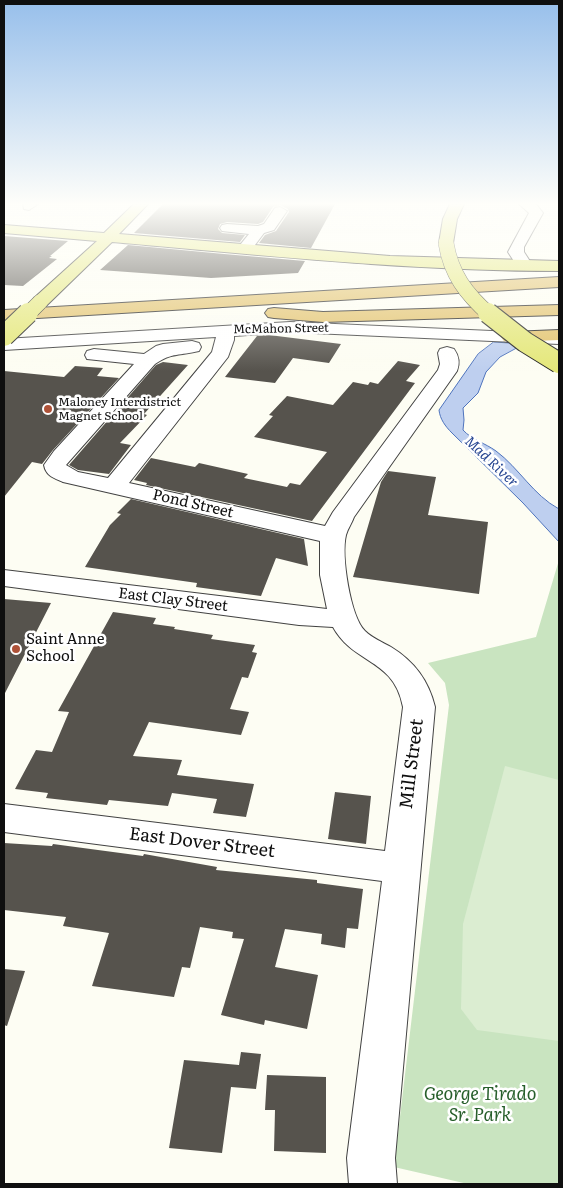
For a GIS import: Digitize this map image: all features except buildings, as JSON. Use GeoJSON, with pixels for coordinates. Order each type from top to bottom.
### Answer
{"type":"FeatureCollection","features":[{"type":"Feature","properties":{"kind":"highway"},"geometry":{"type":"LineString","coordinates":[[4,315],[559,282]]}},
{"type":"Feature","properties":{"kind":"highway"},"geometry":{"type":"LineString","coordinates":[[4,328],[559,298]]}},
{"type":"Feature","properties":{"kind":"highway"},"geometry":{"type":"LineString","coordinates":[[268,313],[323,316],[559,310]]}},
{"type":"Feature","properties":{"kind":"highway"},"geometry":{"type":"LineString","coordinates":[[510,337],[559,335]]}},
{"type":"Feature","properties":{"kind":"main road"},"geometry":{"type":"LineString","coordinates":[[4,336],[85,259]]}},
{"type":"Feature","properties":{"kind":"main road"},"geometry":{"type":"LineString","coordinates":[[373,259],[421,263],[559,266]]}},
{"type":"Feature","properties":{"kind":"main road"},"geometry":{"type":"LineString","coordinates":[[448,259],[454,272],[476,302],[503,326],[559,363]]}},
{"type":"Feature","properties":{"kind":"street"},"geometry":{"type":"LineString","coordinates":[[520,259],[524,266]]}},
{"type":"Feature","properties":{"kind":"street","name":"McMahon Street"},"geometry":{"type":"LineString","coordinates":[[4,346],[224,339],[311,327],[559,339]]}},
{"type":"Feature","properties":{"kind":"street"},"geometry":{"type":"LineString","coordinates":[[94,355],[148,360],[158,353],[175,348],[224,339],[218,358],[114,486]]}},
{"type":"Feature","properties":{"kind":"street","name":"Mill Street"},"geometry":{"type":"LineString","coordinates":[[374,1184],[370,1158],[411,765],[419,721],[418,700],[412,683],[402,670],[388,658],[357,640],[343,619],[332,560],[333,536],[342,517],[447,371],[450,364],[447,353]]}},
{"type":"Feature","properties":{"kind":"street","name":"Pond Street"},"geometry":{"type":"LineString","coordinates":[[148,360],[62,456],[55,468],[61,474],[333,536]]}},
{"type":"Feature","properties":{"kind":"street","name":"East Clay Street"},"geometry":{"type":"LineString","coordinates":[[4,578],[299,616],[343,619]]}},
{"type":"Feature","properties":{"kind":"street","name":"East Dover Street"},"geometry":{"type":"LineString","coordinates":[[4,818],[400,868]]}},
{"type":"Feature","properties":{"kind":"green space","name":"George Tirado Sr. Park"},"geometry":{"type":"Polygon","coordinates":[[[559,560],[559,1184],[468,1184],[394,1167],[449,705],[445,683],[428,663],[536,637],[559,560]]]}},
{"type":"Feature","properties":{"kind":"green space"},"geometry":{"type":"Polygon","coordinates":[[[505,766],[559,780],[559,1041],[477,1030],[461,1009],[463,924],[505,766]]]}},
{"type":"Feature","properties":{"kind":"water","name":"Mad River"},"geometry":{"type":"Polygon","coordinates":[[[494,342],[524,344],[500,357],[486,372],[478,393],[463,408],[463,430],[496,451],[541,496],[559,509],[559,542],[523,503],[449,430],[440,416],[439,410],[478,354],[494,342]]]}},
{"type":"Feature","properties":{"kind":"place","name":"Maloney Interdistrict Magnet School"},"geometry":{"type":"Point","coordinates":[48,409]}},
{"type":"Feature","properties":{"kind":"place","name":"Saint Anne School"},"geometry":{"type":"Point","coordinates":[16,649]}}]}
